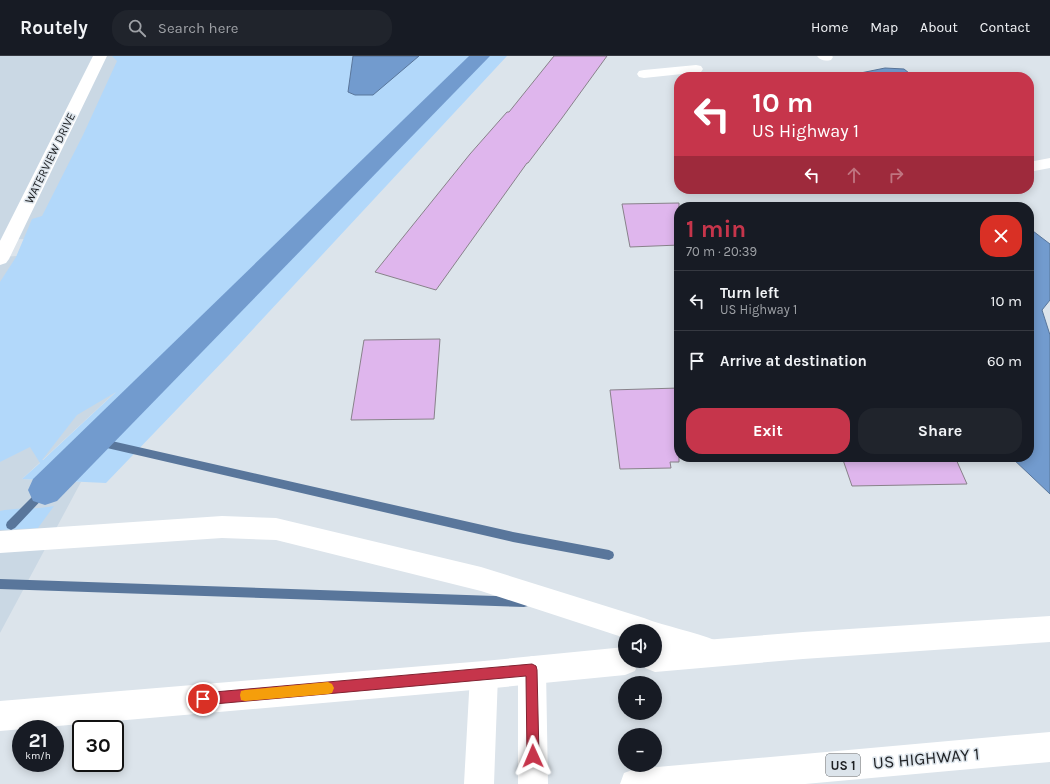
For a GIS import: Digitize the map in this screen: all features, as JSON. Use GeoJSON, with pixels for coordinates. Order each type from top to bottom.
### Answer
{"type":"FeatureCollection","features":[{"type":"Feature","properties":{"kind":"main road","name":"WATERVIEW DRIVE"},"geometry":{"type":"LineString","coordinates":[[2,252],[100,56]]}},
{"type":"Feature","properties":{"kind":"main road"},"geometry":{"type":"LineString","coordinates":[[644,74],[697,67]]}},
{"type":"Feature","properties":{"kind":"main road"},"geometry":{"type":"LineString","coordinates":[[1034,166],[1050,163]]}},
{"type":"Feature","properties":{"kind":"main road"},"geometry":{"type":"LineString","coordinates":[[0,542],[222,527],[276,529],[481,579],[622,624]]}},
{"type":"Feature","properties":{"kind":"main road"},"geometry":{"type":"LineString","coordinates":[[662,657],[710,652],[1050,629]]}},
{"type":"Feature","properties":{"kind":"main road"},"geometry":{"type":"LineString","coordinates":[[662,636],[710,652]]}},
{"type":"Feature","properties":{"kind":"main road"},"geometry":{"type":"LineString","coordinates":[[0,716],[484,675],[618,662]]}},
{"type":"Feature","properties":{"kind":"main road"},"geometry":{"type":"LineString","coordinates":[[532,670],[533,784]]}},
{"type":"Feature","properties":{"kind":"main road"},"geometry":{"type":"LineString","coordinates":[[479,784],[484,675]]}},
{"type":"Feature","properties":{"kind":"main road","name":"US HIGHWAY 1"},"geometry":{"type":"LineString","coordinates":[[635,784],[1050,747]]}},
{"type":"Feature","properties":{"kind":"shaded area"},"geometry":{"type":"Polygon","coordinates":[[[0,56],[342,56],[384,137],[287,233],[22,479],[81,482],[0,633],[0,257],[17,256],[24,239],[0,240],[0,56]]]}},
{"type":"Feature","properties":{"kind":"shaded area"},"geometry":{"type":"Polygon","coordinates":[[[112,56],[353,56],[348,91],[418,56],[507,56],[229,355],[106,483],[22,479],[40,463],[30,447],[0,462],[0,282],[16,257],[32,219],[42,216],[83,135],[117,61],[112,56]],[[116,392],[77,415],[43,460],[116,392]]]}},
{"type":"Feature","properties":{"kind":"shaded area"},"geometry":{"type":"Polygon","coordinates":[[[353,56],[419,56],[373,95],[355,95],[348,92],[353,56]]]}},
{"type":"Feature","properties":{"kind":"shaded area"},"geometry":{"type":"Polygon","coordinates":[[[885,68],[904,69],[908,72],[865,72],[885,68]]]}},
{"type":"Feature","properties":{"kind":"shaded area"},"geometry":{"type":"Polygon","coordinates":[[[1034,232],[1050,244],[1050,300],[1042,310],[1050,335],[1050,494],[1016,462],[1034,462],[1034,232]]]}},
{"type":"Feature","properties":{"kind":"shaded area"},"geometry":{"type":"Polygon","coordinates":[[[54,506],[38,528],[0,530],[0,511],[54,506]]]}},
{"type":"Feature","properties":{"kind":"building"},"geometry":{"type":"Polygon","coordinates":[[[554,56],[607,56],[527,163],[436,290],[375,272],[470,154],[507,112],[509,112],[554,56]]]}},
{"type":"Feature","properties":{"kind":"building"},"geometry":{"type":"Polygon","coordinates":[[[674,203],[674,245],[630,247],[622,204],[674,203]]]}},
{"type":"Feature","properties":{"kind":"building"},"geometry":{"type":"Polygon","coordinates":[[[440,339],[434,419],[351,420],[364,340],[440,339]]]}},
{"type":"Feature","properties":{"kind":"building"},"geometry":{"type":"Polygon","coordinates":[[[674,388],[674,462],[670,462],[671,468],[620,469],[610,390],[674,388]]]}},
{"type":"Feature","properties":{"kind":"building"},"geometry":{"type":"Polygon","coordinates":[[[844,462],[957,462],[967,484],[852,486],[844,462]]]}},
{"type":"Feature","properties":{"kind":"waterway"},"geometry":{"type":"LineString","coordinates":[[45,490],[480,56]]}},
{"type":"Feature","properties":{"kind":"waterway"},"geometry":{"type":"LineString","coordinates":[[94,441],[513,537],[609,555]]}},
{"type":"Feature","properties":{"kind":"waterway"},"geometry":{"type":"LineString","coordinates":[[11,525],[45,490]]}},
{"type":"Feature","properties":{"kind":"waterway"},"geometry":{"type":"LineString","coordinates":[[0,584],[524,602]]}},
{"type":"Feature","properties":{"kind":"slow traffic"},"geometry":{"type":"LineString","coordinates":[[245,695],[328,688]]}},
{"type":"Feature","properties":{"kind":"route"},"geometry":{"type":"LineString","coordinates":[[203,699],[532,670],[533,756]]}}]}
